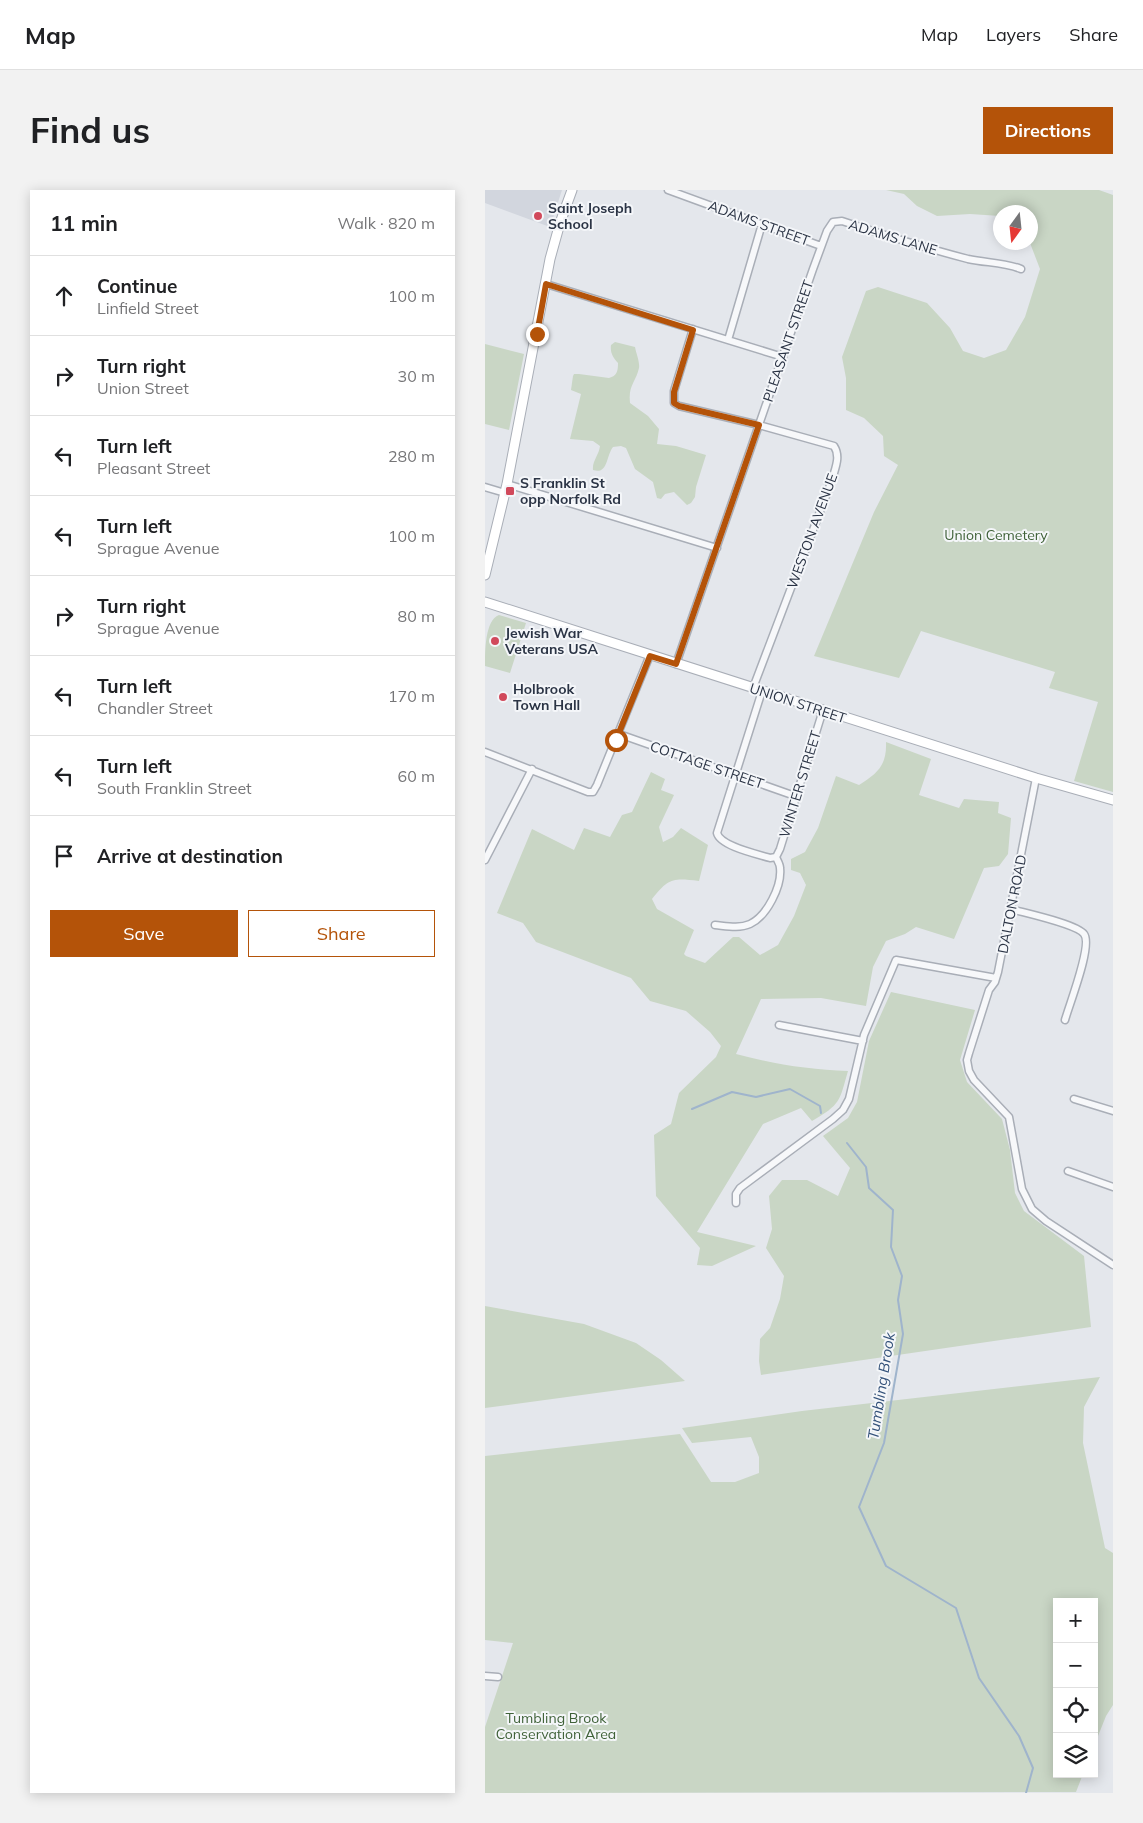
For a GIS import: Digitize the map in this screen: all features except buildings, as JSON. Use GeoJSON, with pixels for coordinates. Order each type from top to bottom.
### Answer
{"type":"FeatureCollection","features":[{"type":"Feature","properties":{"kind":"main road"},"geometry":{"type":"LineString","coordinates":[[485,575],[506,488],[550,259],[572,190]]}},
{"type":"Feature","properties":{"kind":"main road","name":"UNION STREET"},"geometry":{"type":"LineString","coordinates":[[485,602],[1036,778],[1113,800]]}},
{"type":"Feature","properties":{"kind":"street","name":"ADAMS STREET"},"geometry":{"type":"LineString","coordinates":[[668,190],[821,246]]}},
{"type":"Feature","properties":{"kind":"street","name":"ADAMS LANE"},"geometry":{"type":"LineString","coordinates":[[821,246],[829,226],[836,221],[939,251],[1021,269]]}},
{"type":"Feature","properties":{"kind":"street"},"geometry":{"type":"LineString","coordinates":[[728,340],[762,224]]}},
{"type":"Feature","properties":{"kind":"street","name":"PLEASANT STREET"},"geometry":{"type":"LineString","coordinates":[[676,664],[821,246]]}},
{"type":"Feature","properties":{"kind":"street"},"geometry":{"type":"LineString","coordinates":[[546,284],[783,357]]}},
{"type":"Feature","properties":{"kind":"street"},"geometry":{"type":"LineString","coordinates":[[693,330],[674,392],[674,403],[679,406],[759,425]]}},
{"type":"Feature","properties":{"kind":"street","name":"WESTON AVENUE"},"geometry":{"type":"LineString","coordinates":[[753,688],[838,460],[838,452],[833,446],[759,425]]}},
{"type":"Feature","properties":{"kind":"street"},"geometry":{"type":"LineString","coordinates":[[485,488],[506,488],[717,548]]}},
{"type":"Feature","properties":{"kind":"street"},"geometry":{"type":"LineString","coordinates":[[485,752],[588,792],[593,792],[619,734],[650,656]]}},
{"type":"Feature","properties":{"kind":"street"},"geometry":{"type":"LineString","coordinates":[[715,925],[743,926],[750,924],[764,914],[772,900],[779,875],[780,868],[776,857],[770,858],[734,846],[721,841],[717,836],[718,826],[762,691]]}},
{"type":"Feature","properties":{"kind":"street","name":"WINTER STREET"},"geometry":{"type":"LineString","coordinates":[[776,857],[823,710]]}},
{"type":"Feature","properties":{"kind":"street","name":"COTTAGE STREET"},"geometry":{"type":"LineString","coordinates":[[619,734],[795,796]]}},
{"type":"Feature","properties":{"kind":"street"},"geometry":{"type":"LineString","coordinates":[[485,860],[532,769]]}},
{"type":"Feature","properties":{"kind":"street","name":"DALTON ROAD"},"geometry":{"type":"LineString","coordinates":[[1036,778],[997,978],[989,990],[977,1026],[968,1056],[969,1071],[974,1080],[1009,1117],[1021,1183],[1029,1204],[1041,1217],[1113,1265]]}},
{"type":"Feature","properties":{"kind":"street"},"geometry":{"type":"LineString","coordinates":[[1011,909],[1070,926],[1086,936],[1087,946],[1081,972],[1065,1020]]}},
{"type":"Feature","properties":{"kind":"street"},"geometry":{"type":"LineString","coordinates":[[736,1204],[736,1194],[740,1188],[843,1110],[850,1094],[863,1041],[872,1015],[896,960],[997,978]]}},
{"type":"Feature","properties":{"kind":"street"},"geometry":{"type":"LineString","coordinates":[[779,1025],[863,1041]]}},
{"type":"Feature","properties":{"kind":"street"},"geometry":{"type":"LineString","coordinates":[[1074,1098],[1113,1111]]}},
{"type":"Feature","properties":{"kind":"street"},"geometry":{"type":"LineString","coordinates":[[1068,1171],[1113,1186]]}},
{"type":"Feature","properties":{"kind":"street"},"geometry":{"type":"LineString","coordinates":[[485,1676],[499,1677]]}},
{"type":"Feature","properties":{"kind":"shaded area","name":"Saint Joseph School"},"geometry":{"type":"Polygon","coordinates":[[[485,190],[562,190],[550,227],[485,203],[485,190]]]}},
{"type":"Feature","properties":{"kind":"green space","name":"Union Cemetery"},"geometry":{"type":"Polygon","coordinates":[[[886,190],[1099,190],[1113,195],[1113,792],[1074,781],[1098,702],[1049,688],[1055,672],[921,631],[899,678],[814,656],[874,512],[898,465],[884,456],[883,436],[864,418],[846,410],[846,378],[842,357],[866,291],[878,287],[927,303],[950,328],[963,351],[984,358],[1006,350],[1025,317],[1040,269],[1033,250],[1038,250],[1038,205],[993,205],[993,216],[970,214],[937,216],[917,206],[904,194],[886,190]]]}},
{"type":"Feature","properties":{"kind":"green space"},"geometry":{"type":"Polygon","coordinates":[[[615,342],[635,347],[639,368],[631,388],[630,403],[648,416],[659,429],[657,444],[676,446],[706,455],[696,487],[695,497],[687,505],[674,492],[665,494],[661,499],[657,498],[653,482],[635,469],[626,448],[621,446],[613,447],[606,464],[598,471],[593,470],[593,467],[600,446],[593,441],[570,439],[581,394],[571,390],[573,376],[574,374],[579,374],[609,378],[614,376],[618,363],[612,355],[611,345],[615,342]]]}},
{"type":"Feature","properties":{"kind":"green space"},"geometry":{"type":"Polygon","coordinates":[[[485,344],[524,354],[509,430],[485,424],[485,344]]]}},
{"type":"Feature","properties":{"kind":"green space"},"geometry":{"type":"Polygon","coordinates":[[[499,615],[526,623],[510,673],[485,666],[488,629],[494,618],[499,615]]]}},
{"type":"Feature","properties":{"kind":"green space"},"geometry":{"type":"Polygon","coordinates":[[[886,742],[931,759],[919,795],[959,808],[964,799],[999,802],[998,813],[1011,818],[1008,854],[999,866],[984,868],[954,939],[916,927],[905,934],[886,941],[873,967],[866,1006],[821,998],[761,999],[736,1054],[792,1066],[848,1071],[840,1096],[834,1106],[822,1115],[812,1121],[801,1108],[763,1124],[697,1232],[756,1246],[712,1266],[697,1265],[700,1248],[656,1196],[654,1135],[671,1124],[679,1093],[716,1057],[721,1046],[710,1032],[686,1011],[650,1001],[631,978],[536,942],[523,923],[497,913],[532,829],[574,850],[584,828],[610,837],[622,815],[632,812],[651,772],[665,779],[661,790],[674,795],[659,827],[663,842],[673,837],[681,828],[708,845],[699,881],[677,880],[667,883],[652,899],[657,909],[694,930],[684,954],[686,956],[705,963],[733,937],[739,937],[760,955],[778,945],[794,916],[806,885],[800,873],[791,870],[791,859],[805,852],[818,828],[836,776],[859,785],[866,781],[883,763],[886,742]]]}},
{"type":"Feature","properties":{"kind":"green space"},"geometry":{"type":"Polygon","coordinates":[[[891,992],[975,1010],[960,1060],[967,1082],[1002,1119],[1010,1150],[1015,1193],[1024,1211],[1084,1256],[1091,1327],[761,1375],[759,1361],[760,1339],[770,1328],[780,1299],[784,1276],[766,1248],[772,1229],[769,1196],[782,1180],[807,1180],[838,1196],[850,1168],[823,1136],[848,1118],[857,1102],[869,1041],[891,992]]]}},
{"type":"Feature","properties":{"kind":"green space"},"geometry":{"type":"Polygon","coordinates":[[[485,1306],[584,1324],[636,1343],[661,1360],[685,1381],[485,1408],[485,1306]]]}},
{"type":"Feature","properties":{"kind":"green space","name":"Tumbling Brook Conservation Area"},"geometry":{"type":"Polygon","coordinates":[[[1100,1377],[1084,1407],[1083,1443],[1105,1548],[1113,1553],[1113,1705],[1106,1716],[1098,1736],[1098,1598],[1053,1598],[1053,1778],[1081,1778],[1076,1792],[485,1793],[485,1727],[513,1643],[485,1640],[485,1456],[680,1434],[711,1482],[735,1482],[759,1473],[759,1457],[751,1437],[692,1443],[682,1428],[802,1411],[1100,1377]]]}},
{"type":"Feature","properties":{"kind":"waterway","name":"Tumbling Brook"},"geometry":{"type":"LineString","coordinates":[[692,1109],[732,1092],[756,1097],[790,1089],[820,1106],[821,1113]]}},
{"type":"Feature","properties":{"kind":"waterway","name":"Tumbling Brook"},"geometry":{"type":"LineString","coordinates":[[847,1143],[866,1167],[869,1188],[893,1210],[891,1247],[902,1276],[898,1300],[903,1334],[884,1443],[859,1507],[886,1566],[956,1608],[979,1678],[1019,1736],[1033,1768],[1026,1793]]}},
{"type":"Feature","properties":{"kind":"place","name":"Saint Joseph School"},"geometry":{"type":"Point","coordinates":[538,216]}},
{"type":"Feature","properties":{"kind":"place","name":"S Franklin St opp Norfolk Rd"},"geometry":{"type":"Point","coordinates":[510,491]}},
{"type":"Feature","properties":{"kind":"place","name":"Jewish War Veterans USA"},"geometry":{"type":"Point","coordinates":[495,641]}},
{"type":"Feature","properties":{"kind":"place","name":"Holbrook Town Hall"},"geometry":{"type":"Point","coordinates":[503,697]}},
{"type":"Feature","properties":{"kind":"route"},"geometry":{"type":"LineString","coordinates":[[537,334],[546,284],[693,330],[674,392],[674,403],[679,406],[759,425],[676,664],[650,656],[616,740]]}}]}
